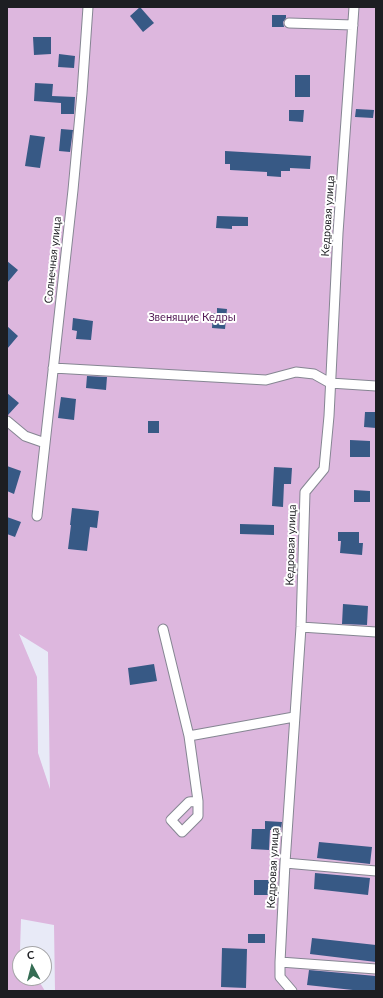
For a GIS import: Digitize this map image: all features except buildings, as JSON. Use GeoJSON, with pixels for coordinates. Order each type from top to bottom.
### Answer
{"type":"FeatureCollection","features":[{"type":"Feature","properties":{"kind":"street","name":"Солнечная улица"},"geometry":{"type":"LineString","coordinates":[[37,516],[73,190],[88,7]]}},
{"type":"Feature","properties":{"kind":"street","name":"Кедровая улица"},"geometry":{"type":"LineString","coordinates":[[292,991],[280,977],[280,962],[294,717],[301,627],[306,492],[324,469],[338,233],[354,7]]}},
{"type":"Feature","properties":{"kind":"street"},"geometry":{"type":"LineString","coordinates":[[290,23],[353,25]]}},
{"type":"Feature","properties":{"kind":"street"},"geometry":{"type":"LineString","coordinates":[[53,368],[266,380],[296,372],[314,374],[330,384],[376,386]]}},
{"type":"Feature","properties":{"kind":"street"},"geometry":{"type":"LineString","coordinates":[[7,421],[25,436],[45,442]]}},
{"type":"Feature","properties":{"kind":"street"},"geometry":{"type":"LineString","coordinates":[[301,627],[376,632]]}},
{"type":"Feature","properties":{"kind":"street"},"geometry":{"type":"LineString","coordinates":[[163,629],[189,736],[198,801]]}},
{"type":"Feature","properties":{"kind":"street"},"geometry":{"type":"LineString","coordinates":[[189,736],[294,717]]}},
{"type":"Feature","properties":{"kind":"street"},"geometry":{"type":"LineString","coordinates":[[285,863],[376,871]]}},
{"type":"Feature","properties":{"kind":"street"},"geometry":{"type":"LineString","coordinates":[[280,962],[376,969]]}},
{"type":"Feature","properties":{"kind":"green space","name":"Звенящие Кедры"},"geometry":{"type":"Polygon","coordinates":[[[7,7],[376,7],[376,991],[55,991],[54,925],[21,919],[20,946],[12,946],[12,986],[42,986],[45,991],[7,991],[7,7]],[[19,634],[37,677],[38,753],[50,789],[48,652],[19,634]]]}}]}
